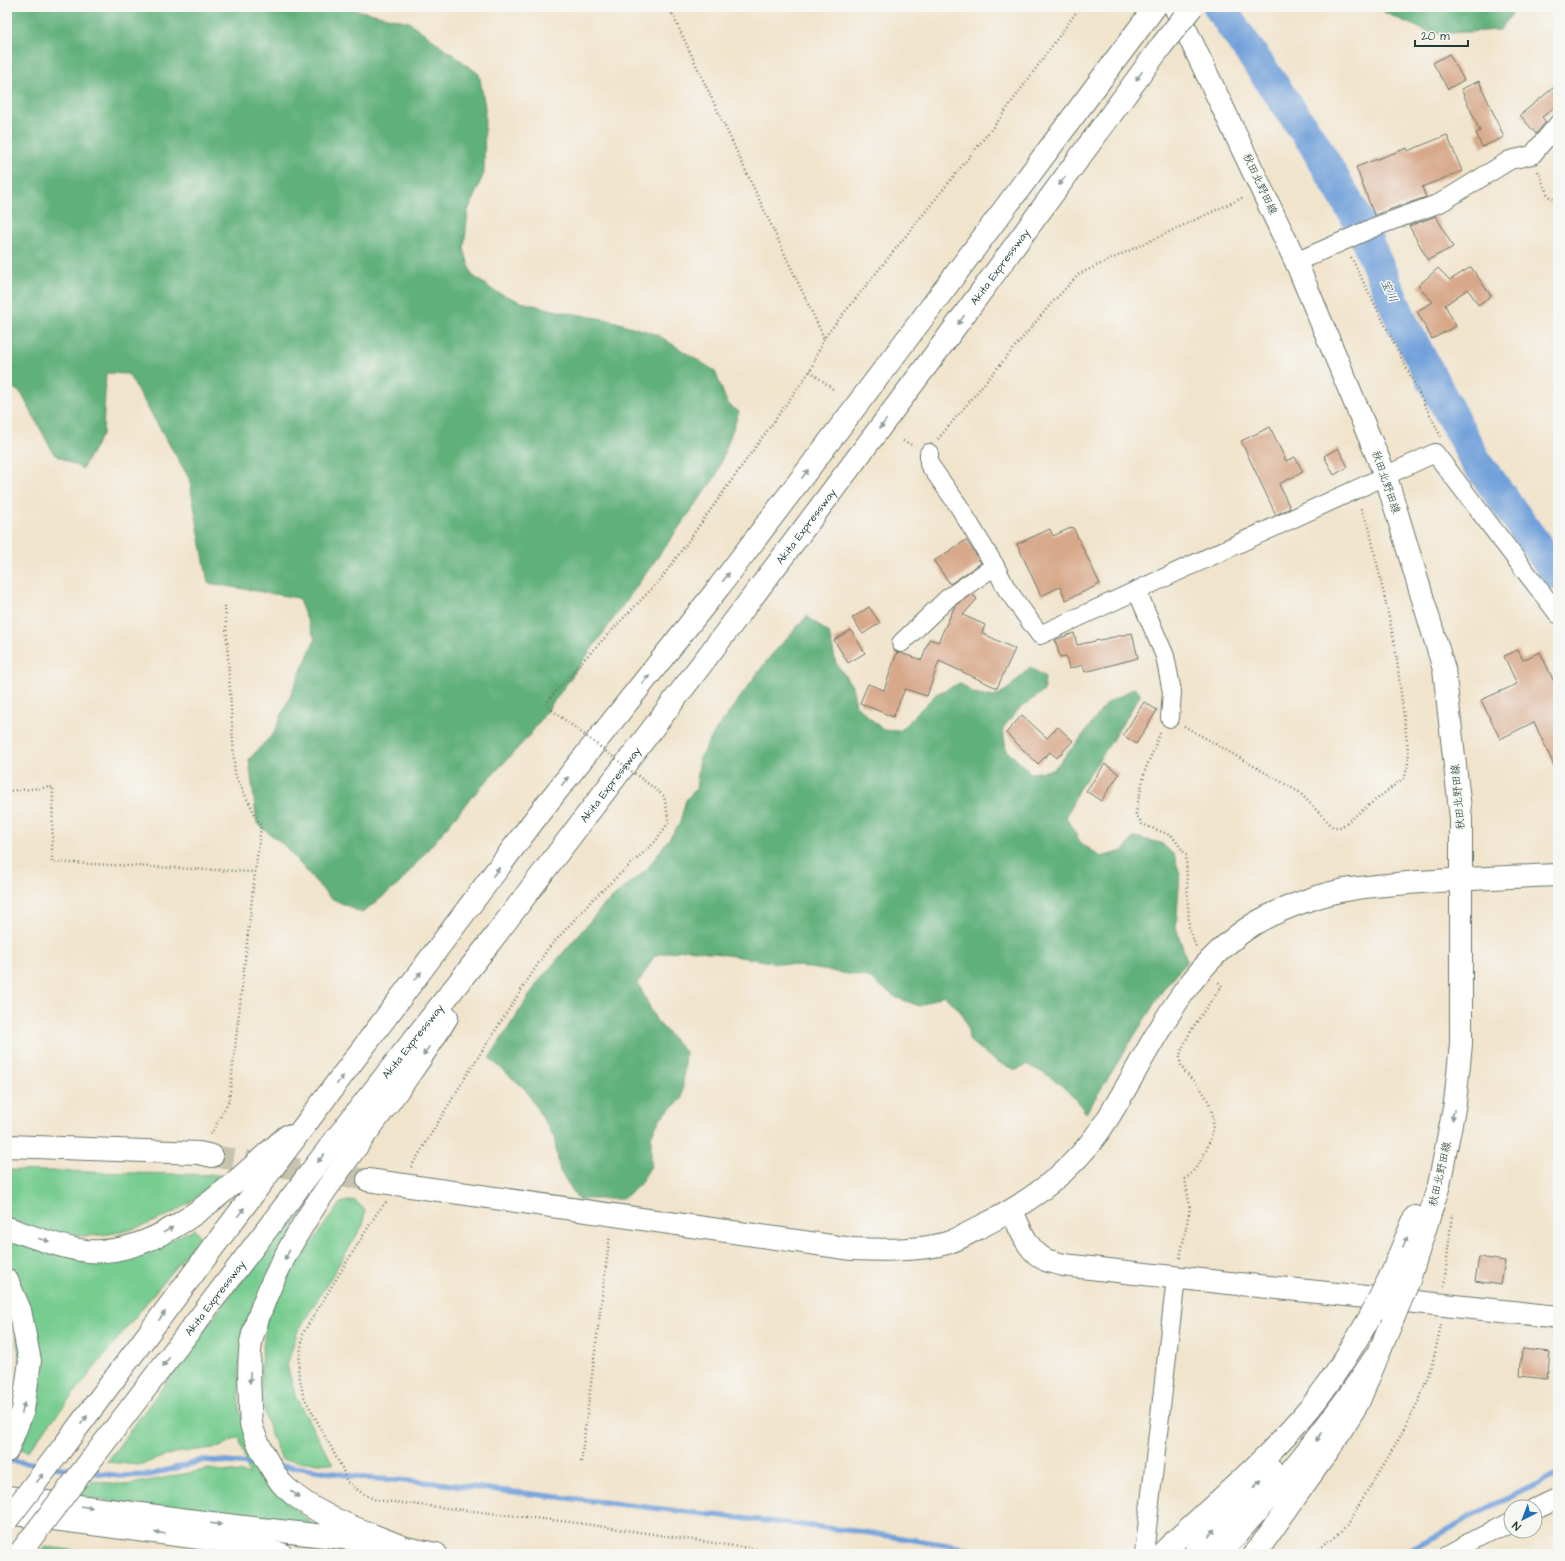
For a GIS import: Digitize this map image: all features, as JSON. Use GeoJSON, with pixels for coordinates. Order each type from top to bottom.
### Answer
{"type":"FeatureCollection","features":[{"type":"Feature","properties":{"kind":"main road","name":"秋田北野田線"},"geometry":{"type":"LineString","coordinates":[[1175,7],[1296,262],[1386,477],[1444,670],[1461,818],[1462,993],[1449,1044],[1441,1101],[1425,1182],[1399,1279],[1393,1318],[1381,1348]]}},
{"type":"Feature","properties":{"kind":"main road","name":"Akita Expressway"},"geometry":{"type":"LineString","coordinates":[[19,1554],[345,1127],[488,945],[942,345],[1162,45],[1192,7]]}},
{"type":"Feature","properties":{"kind":"main road"},"geometry":{"type":"LineString","coordinates":[[7,1520],[317,1111],[541,811],[719,587],[918,326],[1151,13]]}},
{"type":"Feature","properties":{"kind":"main road"},"geometry":{"type":"LineString","coordinates":[[368,1180],[612,1214],[852,1250],[898,1250],[946,1243],[1012,1211],[1044,1190],[1068,1167],[1108,1119],[1169,1012],[1203,967],[1228,943],[1255,924],[1299,903],[1349,889],[1462,878],[1558,875]]}},
{"type":"Feature","properties":{"kind":"main road"},"geometry":{"type":"LineString","coordinates":[[410,1550],[317,1511],[283,1485],[264,1454],[251,1424],[249,1381],[252,1336],[273,1281],[305,1221],[428,1048],[488,945]]}},
{"type":"Feature","properties":{"kind":"main road"},"geometry":{"type":"LineString","coordinates":[[7,1228],[81,1250],[124,1250],[159,1235],[193,1216],[215,1200],[236,1179],[317,1111]]}},
{"type":"Feature","properties":{"kind":"main road"},"geometry":{"type":"LineString","coordinates":[[7,1146],[206,1155]]}},
{"type":"Feature","properties":{"kind":"main road"},"geometry":{"type":"LineString","coordinates":[[1012,1211],[1028,1243],[1046,1260],[1064,1265],[1176,1278],[1558,1317]]}},
{"type":"Feature","properties":{"kind":"main road","name":"秋田北野田線"},"geometry":{"type":"LineString","coordinates":[[1370,1317],[1399,1279]]}},
{"type":"Feature","properties":{"kind":"main road"},"geometry":{"type":"LineString","coordinates":[[7,1280],[20,1310],[30,1361],[23,1410],[9,1448]]}},
{"type":"Feature","properties":{"kind":"main road"},"geometry":{"type":"LineString","coordinates":[[1161,1554],[1278,1444],[1310,1408],[1340,1368],[1370,1317]]}},
{"type":"Feature","properties":{"kind":"main road"},"geometry":{"type":"LineString","coordinates":[[1219,1554],[1238,1518],[1296,1440],[1332,1395],[1354,1360],[1370,1317]]}},
{"type":"Feature","properties":{"kind":"main road"},"geometry":{"type":"LineString","coordinates":[[1194,1554],[1238,1518],[1308,1451],[1342,1407],[1381,1348]]}},
{"type":"Feature","properties":{"kind":"main road"},"geometry":{"type":"LineString","coordinates":[[1255,1554],[1280,1521],[1358,1403],[1370,1378],[1381,1348]]}},
{"type":"Feature","properties":{"kind":"main road"},"geometry":{"type":"LineString","coordinates":[[7,1497],[235,1526],[370,1541],[436,1554]]}},
{"type":"Feature","properties":{"kind":"main road"},"geometry":{"type":"LineString","coordinates":[[7,1513],[239,1544],[281,1554]]}},
{"type":"Feature","properties":{"kind":"street"},"geometry":{"type":"LineString","coordinates":[[1296,262],[1377,226],[1440,203],[1510,160],[1532,155],[1558,124]]}},
{"type":"Feature","properties":{"kind":"street"},"geometry":{"type":"LineString","coordinates":[[929,453],[929,464],[958,505],[995,566],[1006,588],[1040,635],[1386,477],[1435,453],[1556,608]]}},
{"type":"Feature","properties":{"kind":"street"},"geometry":{"type":"LineString","coordinates":[[901,643],[948,598],[995,566]]}},
{"type":"Feature","properties":{"kind":"street"},"geometry":{"type":"LineString","coordinates":[[1137,591],[1165,656],[1172,692],[1170,718]]}},
{"type":"Feature","properties":{"kind":"street"},"geometry":{"type":"LineString","coordinates":[[1144,1554],[1176,1278]]}},
{"type":"Feature","properties":{"kind":"street"},"geometry":{"type":"LineString","coordinates":[[1543,1505],[1558,1498]]}},
{"type":"Feature","properties":{"kind":"street"},"geometry":{"type":"LineString","coordinates":[[1448,1554],[1503,1525]]}},
{"type":"Feature","properties":{"kind":"path"},"geometry":{"type":"LineString","coordinates":[[669,7],[824,338]]}},
{"type":"Feature","properties":{"kind":"path"},"geometry":{"type":"LineString","coordinates":[[671,13],[686,7]]}},
{"type":"Feature","properties":{"kind":"path"},"geometry":{"type":"LineString","coordinates":[[788,1554],[578,1523],[376,1500],[362,1493],[347,1482],[342,1468],[303,1395],[298,1369],[303,1333],[377,1213],[400,1184],[468,1073],[547,950],[595,897],[655,842],[669,822],[664,796],[552,710],[546,703],[575,669],[661,579],[810,371],[824,338],[998,121],[1080,7]]}},
{"type":"Feature","properties":{"kind":"path"},"geometry":{"type":"LineString","coordinates":[[1532,155],[1548,196],[1558,202]]}},
{"type":"Feature","properties":{"kind":"path"},"geometry":{"type":"LineString","coordinates":[[929,453],[978,389],[1050,305],[1079,274],[1262,188]]}},
{"type":"Feature","properties":{"kind":"path"},"geometry":{"type":"LineString","coordinates":[[1348,240],[1442,439]]}},
{"type":"Feature","properties":{"kind":"path"},"geometry":{"type":"LineString","coordinates":[[810,371],[834,390]]}},
{"type":"Feature","properties":{"kind":"path"},"geometry":{"type":"LineString","coordinates":[[1176,1278],[1190,1208],[1185,1179],[1194,1172],[1208,1146],[1214,1118],[1211,1105],[1201,1088],[1184,1070],[1180,1059],[1187,1040],[1222,986],[1203,967],[1189,928],[1186,855],[1172,836],[1142,824],[1136,814],[1145,771],[1157,738],[1170,718],[1299,792],[1333,827],[1341,827],[1405,777],[1410,758],[1394,645],[1370,528],[1353,492]]}},
{"type":"Feature","properties":{"kind":"path"},"geometry":{"type":"LineString","coordinates":[[206,1155],[229,1101],[261,826],[235,775],[225,606]]}},
{"type":"Feature","properties":{"kind":"path"},"geometry":{"type":"LineString","coordinates":[[7,791],[53,787],[52,862],[255,872]]}},
{"type":"Feature","properties":{"kind":"path"},"geometry":{"type":"LineString","coordinates":[[581,1462],[612,1214]]}},
{"type":"Feature","properties":{"kind":"green space"},"geometry":{"type":"Polygon","coordinates":[[[7,7],[343,7],[409,22],[479,74],[485,107],[484,173],[468,211],[464,249],[472,275],[494,291],[521,302],[558,311],[609,320],[656,334],[715,371],[727,403],[739,412],[716,476],[529,736],[470,799],[399,884],[362,913],[329,897],[284,845],[257,824],[249,759],[274,733],[315,639],[298,598],[208,583],[189,478],[128,374],[106,373],[103,433],[82,469],[54,454],[21,393],[7,384],[7,7]]]}},
{"type":"Feature","properties":{"kind":"green space"},"geometry":{"type":"Polygon","coordinates":[[[1380,7],[1517,7],[1500,30],[1433,34],[1385,13],[1380,7]]]}},
{"type":"Feature","properties":{"kind":"green space"},"geometry":{"type":"Polygon","coordinates":[[[807,616],[829,633],[836,663],[852,686],[856,705],[883,730],[899,731],[936,694],[960,683],[973,693],[994,697],[1008,689],[1030,667],[1045,677],[1044,691],[1019,709],[1003,728],[1006,750],[1031,773],[1053,770],[1080,739],[1106,704],[1134,688],[1141,694],[1102,756],[1078,790],[1066,818],[1081,843],[1101,857],[1123,851],[1134,837],[1161,843],[1174,855],[1180,875],[1176,927],[1187,961],[1163,990],[1086,1113],[1067,1090],[1046,1074],[1027,1065],[1016,1070],[996,1061],[981,1050],[969,1040],[967,1025],[962,1014],[943,995],[920,1006],[897,998],[868,977],[688,949],[655,955],[638,983],[656,1020],[685,1052],[682,1099],[661,1117],[651,1136],[651,1166],[639,1185],[623,1199],[578,1199],[560,1171],[554,1137],[525,1089],[489,1058],[538,982],[603,906],[647,869],[679,825],[686,800],[696,789],[700,758],[714,733],[768,659],[807,616]]]}},
{"type":"Feature","properties":{"kind":"green space"},"geometry":{"type":"Polygon","coordinates":[[[7,1170],[220,1175],[201,1194],[167,1216],[131,1229],[113,1233],[94,1236],[75,1236],[51,1233],[7,1219],[7,1170]]]}},
{"type":"Feature","properties":{"kind":"green space"},"geometry":{"type":"Polygon","coordinates":[[[302,1198],[308,1203],[239,1365],[239,1406],[246,1434],[287,1502],[317,1528],[78,1497],[92,1481],[127,1485],[209,1469],[249,1474],[239,1437],[220,1447],[174,1453],[139,1465],[107,1462],[302,1198]]]}},
{"type":"Feature","properties":{"kind":"green space"},"geometry":{"type":"Polygon","coordinates":[[[354,1200],[365,1210],[363,1225],[297,1333],[287,1365],[296,1398],[333,1464],[282,1460],[265,1416],[262,1402],[261,1372],[267,1319],[283,1286],[340,1203],[354,1200]]]}},
{"type":"Feature","properties":{"kind":"green space"},"geometry":{"type":"Polygon","coordinates":[[[194,1229],[200,1236],[27,1452],[22,1449],[28,1416],[7,1272],[7,1238],[155,1247],[194,1229]]]}},
{"type":"Feature","properties":{"kind":"green space"},"geometry":{"type":"Polygon","coordinates":[[[45,1547],[108,1554],[40,1554],[45,1547]]]}},
{"type":"Feature","properties":{"kind":"building"},"geometry":{"type":"Polygon","coordinates":[[[1449,54],[1464,80],[1448,89],[1433,63],[1449,54]]]}},
{"type":"Feature","properties":{"kind":"building"},"geometry":{"type":"Polygon","coordinates":[[[1479,81],[1504,137],[1482,147],[1476,133],[1480,131],[1461,89],[1479,81]]]}},
{"type":"Feature","properties":{"kind":"building"},"geometry":{"type":"Polygon","coordinates":[[[1558,84],[1558,105],[1542,117],[1546,122],[1536,134],[1520,115],[1558,84]]]}},
{"type":"Feature","properties":{"kind":"building"},"geometry":{"type":"Polygon","coordinates":[[[1447,135],[1462,171],[1422,187],[1426,197],[1374,215],[1356,167],[1407,148],[1408,151],[1447,135]]]}},
{"type":"Feature","properties":{"kind":"building"},"geometry":{"type":"Polygon","coordinates":[[[1436,216],[1453,247],[1428,260],[1409,226],[1436,216]]]}},
{"type":"Feature","properties":{"kind":"building"},"geometry":{"type":"Polygon","coordinates":[[[1471,267],[1491,296],[1478,305],[1468,289],[1445,305],[1456,326],[1432,339],[1417,311],[1433,302],[1418,286],[1438,268],[1450,280],[1471,267]]]}},
{"type":"Feature","properties":{"kind":"building"},"geometry":{"type":"Polygon","coordinates":[[[1270,427],[1286,461],[1295,457],[1303,472],[1279,484],[1290,508],[1276,515],[1241,441],[1270,427]]]}},
{"type":"Feature","properties":{"kind":"building"},"geometry":{"type":"Polygon","coordinates":[[[1338,448],[1348,467],[1334,475],[1324,456],[1338,448]]]}},
{"type":"Feature","properties":{"kind":"building"},"geometry":{"type":"Polygon","coordinates":[[[1073,527],[1100,584],[1066,600],[1060,587],[1041,596],[1017,544],[1050,529],[1053,536],[1073,527]]]}},
{"type":"Feature","properties":{"kind":"building"},"geometry":{"type":"Polygon","coordinates":[[[966,540],[981,563],[950,584],[934,561],[966,540]]]}},
{"type":"Feature","properties":{"kind":"building"},"geometry":{"type":"Polygon","coordinates":[[[972,594],[977,599],[963,615],[985,625],[982,633],[1015,649],[997,688],[939,661],[927,696],[905,689],[893,717],[860,703],[868,684],[884,690],[897,652],[922,660],[929,639],[938,642],[955,606],[972,594]]]}},
{"type":"Feature","properties":{"kind":"building"},"geometry":{"type":"Polygon","coordinates":[[[869,607],[880,623],[863,634],[852,618],[869,607]]]}},
{"type":"Feature","properties":{"kind":"building"},"geometry":{"type":"Polygon","coordinates":[[[851,630],[865,653],[848,663],[834,640],[851,630]]]}},
{"type":"Feature","properties":{"kind":"building"},"geometry":{"type":"Polygon","coordinates":[[[1074,633],[1077,645],[1132,633],[1138,658],[1085,672],[1083,665],[1069,669],[1066,656],[1060,657],[1055,640],[1074,633]]]}},
{"type":"Feature","properties":{"kind":"building"},"geometry":{"type":"Polygon","coordinates":[[[1518,650],[1523,660],[1540,652],[1558,690],[1558,774],[1534,722],[1500,739],[1481,700],[1517,684],[1504,656],[1518,650]]]}},
{"type":"Feature","properties":{"kind":"building"},"geometry":{"type":"Polygon","coordinates":[[[1144,702],[1157,710],[1136,744],[1123,735],[1144,702]]]}},
{"type":"Feature","properties":{"kind":"building"},"geometry":{"type":"Polygon","coordinates":[[[1022,715],[1047,738],[1058,727],[1073,741],[1057,758],[1050,752],[1038,764],[1006,733],[1022,715]]]}},
{"type":"Feature","properties":{"kind":"building"},"geometry":{"type":"Polygon","coordinates":[[[1105,764],[1119,774],[1101,801],[1086,791],[1105,764]]]}},
{"type":"Feature","properties":{"kind":"building"},"geometry":{"type":"Polygon","coordinates":[[[1479,1257],[1505,1261],[1501,1285],[1475,1281],[1479,1257]]]}},
{"type":"Feature","properties":{"kind":"building"},"geometry":{"type":"Polygon","coordinates":[[[1522,1349],[1550,1352],[1547,1379],[1520,1376],[1522,1349]]]}},
{"type":"Feature","properties":{"kind":"waterway","name":"宝川"},"geometry":{"type":"LineString","coordinates":[[1219,7],[1314,144],[1358,220],[1403,324],[1475,460],[1558,575]]}},
{"type":"Feature","properties":{"kind":"waterway"},"geometry":{"type":"LineString","coordinates":[[7,1460],[42,1465]]}},
{"type":"Feature","properties":{"kind":"waterway"},"geometry":{"type":"LineString","coordinates":[[88,1472],[120,1476],[150,1475],[204,1460],[263,1465]]}},
{"type":"Feature","properties":{"kind":"waterway"},"geometry":{"type":"LineString","coordinates":[[276,1466],[303,1468],[366,1478],[436,1483],[863,1532],[1004,1554]]}},
{"type":"Feature","properties":{"kind":"waterway"},"geometry":{"type":"LineString","coordinates":[[55,1467],[76,1470]]}},
{"type":"Feature","properties":{"kind":"waterway"},"geometry":{"type":"LineString","coordinates":[[1404,1554],[1485,1509],[1558,1474]]}},
{"type":"Feature","properties":{"kind":"tunnel"},"geometry":{"type":"LineString","coordinates":[[212,1156],[368,1180]]}}]}
